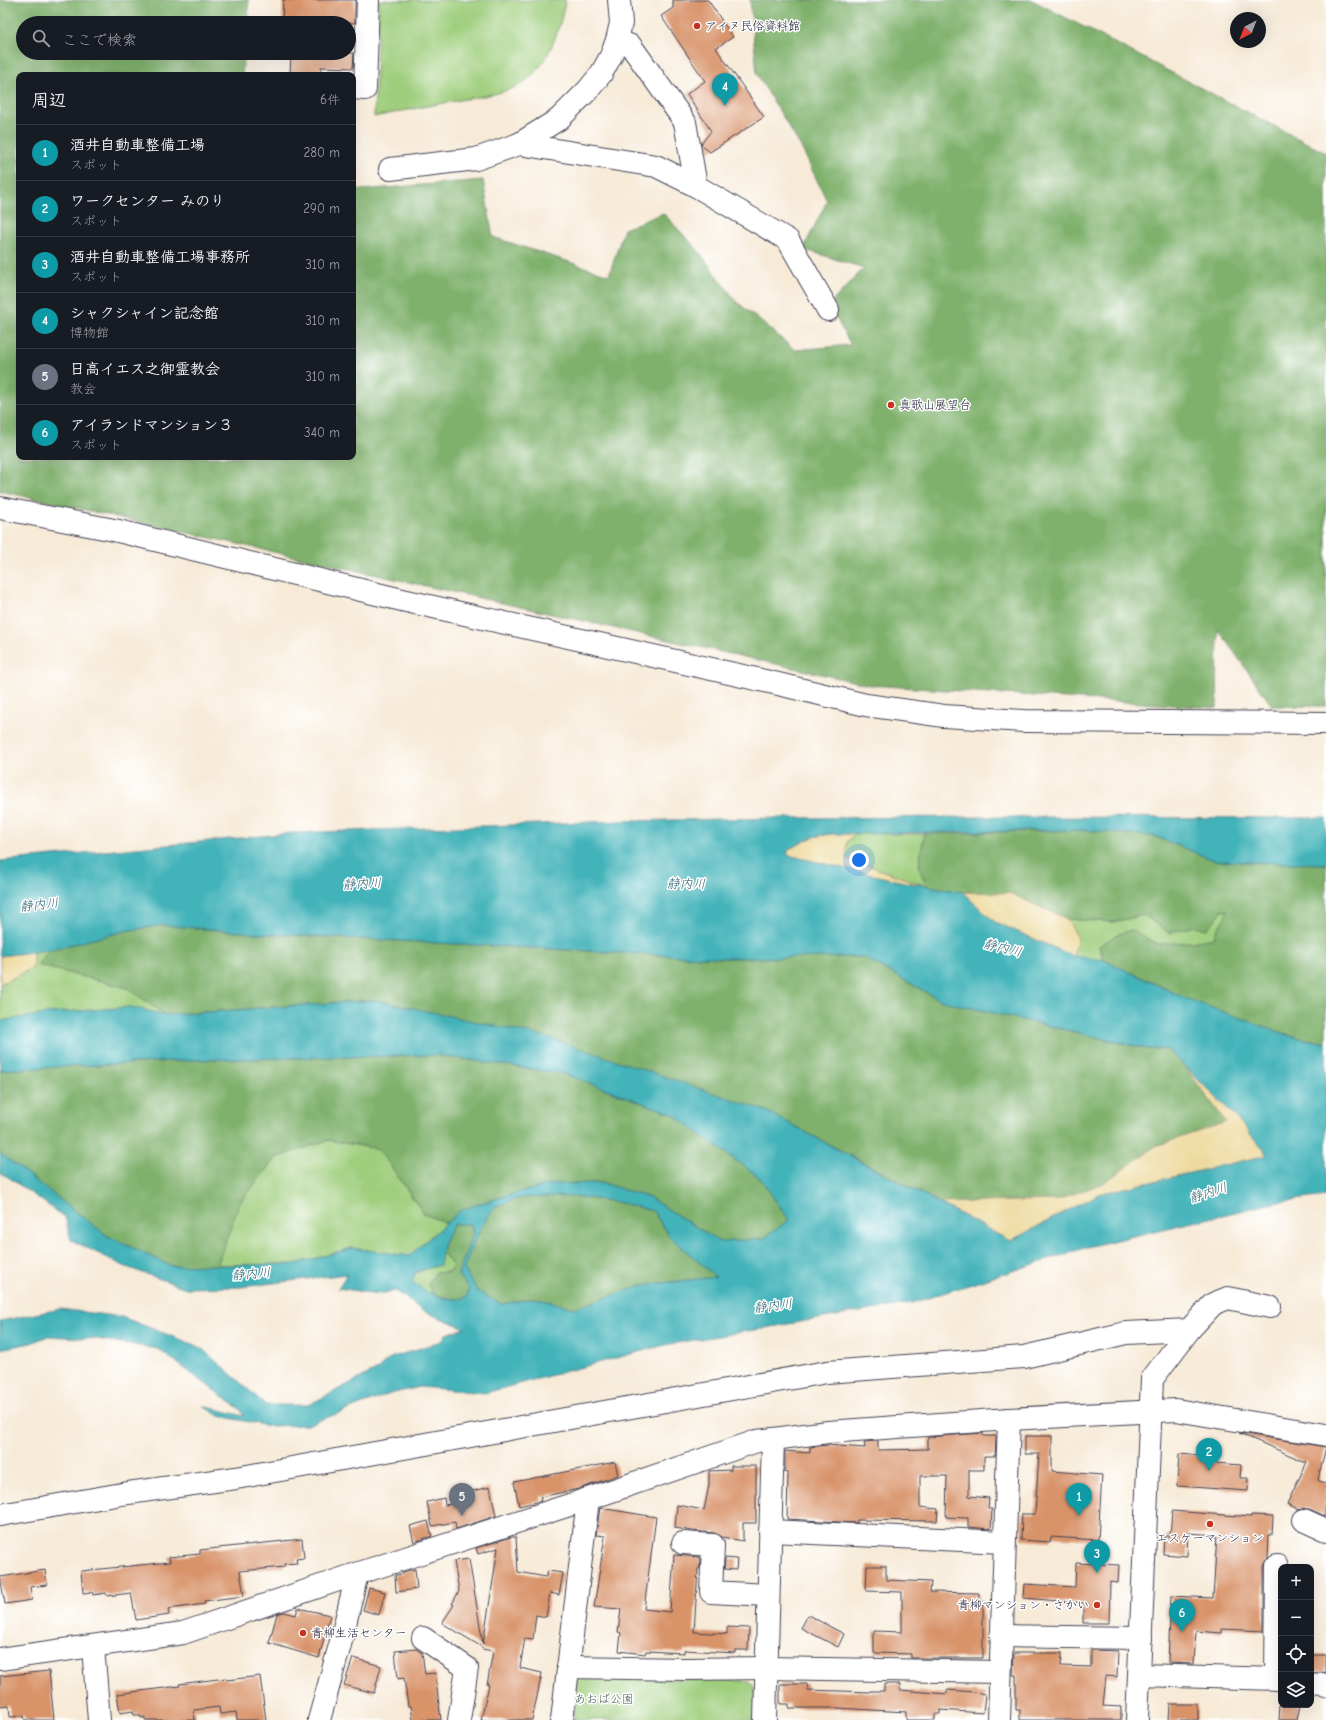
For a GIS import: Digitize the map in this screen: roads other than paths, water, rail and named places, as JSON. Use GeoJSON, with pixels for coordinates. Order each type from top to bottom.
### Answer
{"type":"FeatureCollection","features":[{"type":"Feature","properties":{"kind":"street"},"geometry":{"type":"LineString","coordinates":[[356,88],[365,88],[368,0]]}},
{"type":"Feature","properties":{"kind":"street"},"geometry":{"type":"LineString","coordinates":[[390,169],[476,159],[519,144],[559,119],[579,100],[601,74],[617,40],[620,23],[618,0]]}},
{"type":"Feature","properties":{"kind":"street"},"geometry":{"type":"LineString","coordinates":[[617,40],[631,46],[685,122],[696,186]]}},
{"type":"Feature","properties":{"kind":"street"},"geometry":{"type":"LineString","coordinates":[[519,144],[656,166],[696,186],[788,240],[828,310]]}},
{"type":"Feature","properties":{"kind":"street"},"geometry":{"type":"LineString","coordinates":[[0,508],[114,530],[402,600],[866,705],[944,716],[1024,721],[1326,723]]}},
{"type":"Feature","properties":{"kind":"street"},"geometry":{"type":"LineString","coordinates":[[1138,1720],[1152,1379],[1189,1330],[1213,1304],[1228,1298],[1270,1306]]}},
{"type":"Feature","properties":{"kind":"street"},"geometry":{"type":"LineString","coordinates":[[0,1515],[128,1493],[236,1478],[827,1372],[1024,1357],[1126,1333],[1189,1330]]}},
{"type":"Feature","properties":{"kind":"street"},"geometry":{"type":"LineString","coordinates":[[0,1659],[93,1647],[183,1633],[357,1574],[588,1499],[757,1441],[828,1432],[1151,1410],[1176,1410],[1326,1436]]}},
{"type":"Feature","properties":{"kind":"street"},"geometry":{"type":"LineString","coordinates":[[999,1720],[1009,1419]]}},
{"type":"Feature","properties":{"kind":"street"},"geometry":{"type":"LineString","coordinates":[[765,1720],[773,1439]]}},
{"type":"Feature","properties":{"kind":"street"},"geometry":{"type":"LineString","coordinates":[[562,1720],[588,1499]]}},
{"type":"Feature","properties":{"kind":"street"},"geometry":{"type":"LineString","coordinates":[[1304,1520],[1326,1530]]}},
{"type":"Feature","properties":{"kind":"street"},"geometry":{"type":"LineString","coordinates":[[770,1531],[1004,1542]]}},
{"type":"Feature","properties":{"kind":"street"},"geometry":{"type":"LineString","coordinates":[[683,1543],[713,1545],[711,1592],[768,1595]]}},
{"type":"Feature","properties":{"kind":"street"},"geometry":{"type":"LineString","coordinates":[[1276,1566],[1279,1672]]}},
{"type":"Feature","properties":{"kind":"street"},"geometry":{"type":"LineString","coordinates":[[319,1720],[340,1645],[357,1574]]}},
{"type":"Feature","properties":{"kind":"street"},"geometry":{"type":"LineString","coordinates":[[1001,1636],[1141,1638]]}},
{"type":"Feature","properties":{"kind":"street"},"geometry":{"type":"LineString","coordinates":[[423,1638],[467,1668],[459,1720]]}},
{"type":"Feature","properties":{"kind":"street"},"geometry":{"type":"LineString","coordinates":[[93,1647],[99,1720]]}},
{"type":"Feature","properties":{"kind":"street"},"geometry":{"type":"LineString","coordinates":[[568,1667],[607,1663],[686,1669],[766,1668],[1000,1672]]}},
{"type":"Feature","properties":{"kind":"street"},"geometry":{"type":"LineString","coordinates":[[1140,1675],[1278,1679]]}},
{"type":"Feature","properties":{"kind":"street"},"geometry":{"type":"LineString","coordinates":[[1314,1684],[1326,1686]]}},
{"type":"Feature","properties":{"kind":"water","name":"静内川"},"geometry":{"type":"Polygon","coordinates":[[[780,818],[1326,818],[1326,864],[1216,861],[1154,836],[1084,830],[830,834],[813,837],[789,849],[787,855],[899,881],[962,892],[995,922],[1073,956],[1104,960],[1185,998],[1290,1036],[1326,1043],[1326,1196],[1278,1202],[1091,1246],[912,1303],[665,1345],[485,1393],[420,1387],[390,1394],[307,1425],[269,1426],[219,1416],[203,1406],[244,1416],[241,1410],[158,1349],[97,1339],[48,1336],[31,1343],[0,1349],[0,1321],[60,1309],[122,1317],[200,1347],[266,1405],[308,1405],[378,1369],[390,1358],[442,1341],[446,1334],[465,1328],[423,1311],[396,1291],[377,1294],[338,1288],[347,1274],[241,1287],[186,1288],[126,1267],[71,1240],[65,1217],[0,1173],[0,1153],[106,1235],[171,1266],[295,1264],[352,1248],[409,1256],[461,1210],[491,1200],[552,1184],[603,1183],[650,1198],[720,1242],[763,1239],[789,1220],[760,1178],[673,1114],[565,1074],[437,1055],[193,1060],[0,1070],[0,1021],[52,1013],[131,1007],[165,1015],[375,1000],[543,1036],[764,1110],[1010,1241],[1099,1194],[1268,1155],[1236,1117],[1167,1049],[1148,1049],[942,1001],[863,957],[722,958],[250,933],[163,925],[125,931],[49,950],[0,956],[0,861],[293,833],[620,821],[780,818]],[[574,1196],[519,1198],[494,1207],[482,1226],[471,1249],[464,1269],[477,1291],[501,1304],[535,1298],[575,1308],[643,1285],[716,1277],[669,1236],[653,1211],[622,1203],[574,1196]],[[454,1224],[444,1242],[440,1265],[416,1272],[412,1281],[424,1290],[438,1296],[460,1299],[467,1297],[469,1288],[458,1275],[473,1233],[471,1224],[454,1224]]]}},
{"type":"Feature","properties":{"kind":"place","name":"アイヌ民俗資料館"},"geometry":{"type":"Point","coordinates":[697,26]}},
{"type":"Feature","properties":{"kind":"place","name":"シャクシャイン記念館"},"geometry":{"type":"Point","coordinates":[725,106]}},
{"type":"Feature","properties":{"kind":"place","name":"真歌山展望台"},"geometry":{"type":"Point","coordinates":[891,405]}},
{"type":"Feature","properties":{"kind":"place","name":"ワークセンター みのり"},"geometry":{"type":"Point","coordinates":[1209,1471]}},
{"type":"Feature","properties":{"kind":"place","name":"日高イエス之御霊教会"},"geometry":{"type":"Point","coordinates":[462,1516]}},
{"type":"Feature","properties":{"kind":"place","name":"酒井自動車整備工場"},"geometry":{"type":"Point","coordinates":[1079,1516]}},
{"type":"Feature","properties":{"kind":"place","name":"エスケーマンション"},"geometry":{"type":"Point","coordinates":[1210,1524]}},
{"type":"Feature","properties":{"kind":"place","name":"酒井自動車整備工場事務所"},"geometry":{"type":"Point","coordinates":[1097,1573]}},
{"type":"Feature","properties":{"kind":"place","name":"青柳マンション・さかい"},"geometry":{"type":"Point","coordinates":[1097,1605]}},
{"type":"Feature","properties":{"kind":"place","name":"アイランドマンション３"},"geometry":{"type":"Point","coordinates":[1182,1632]}},
{"type":"Feature","properties":{"kind":"place","name":"青柳生活センター"},"geometry":{"type":"Point","coordinates":[303,1633]}},
{"type":"Feature","properties":{"kind":"park label","name":"あおば公園"},"geometry":{"type":"Point","coordinates":[604,1699]}}]}
